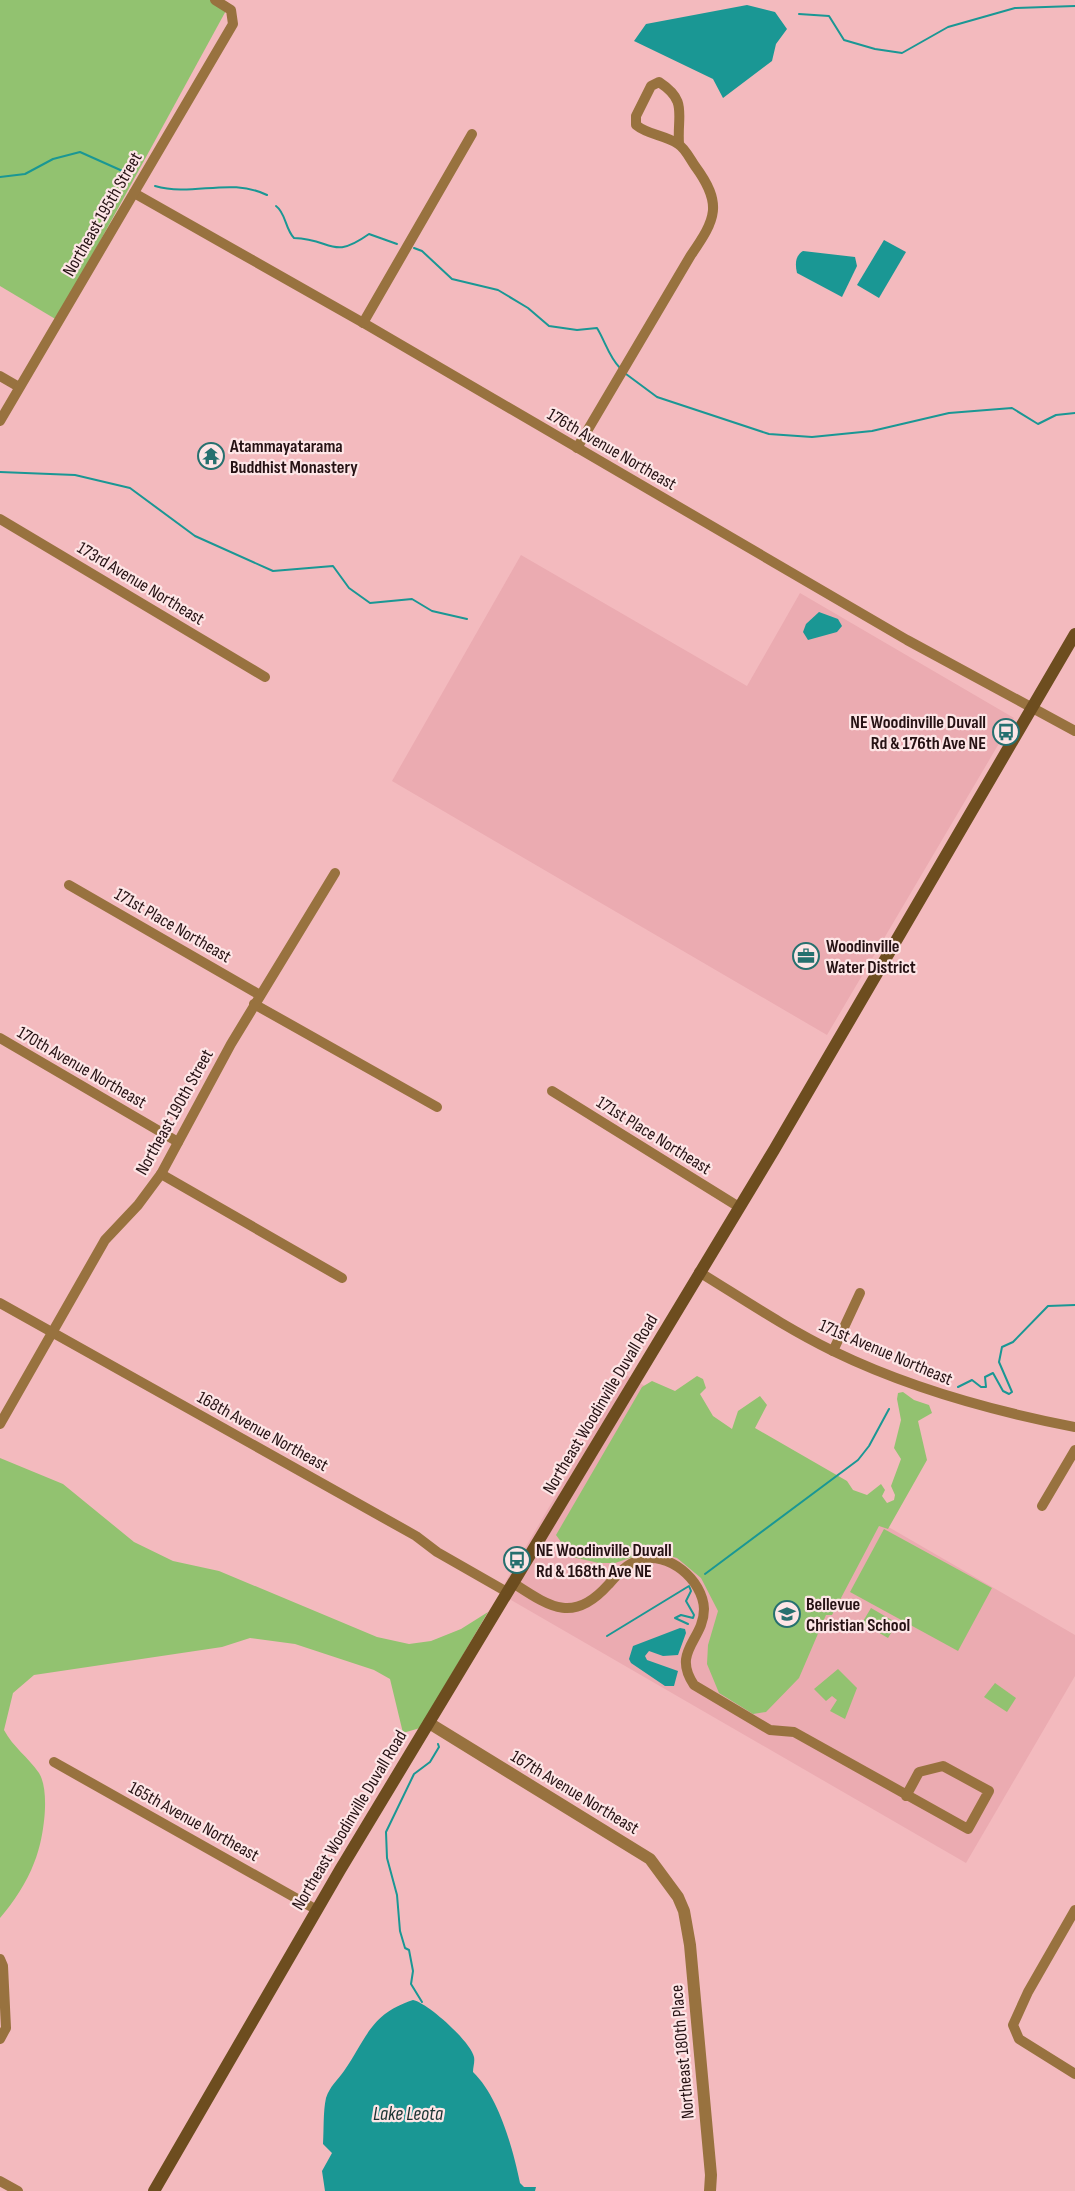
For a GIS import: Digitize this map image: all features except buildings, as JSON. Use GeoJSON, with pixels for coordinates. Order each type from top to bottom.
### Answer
{"type":"FeatureCollection","features":[{"type":"Feature","properties":{"kind":"main road","name":"Northeast Woodinville Duvall Road"},"geometry":{"type":"LineString","coordinates":[[154,2191],[316,1910],[739,1207],[1075,634]]}},
{"type":"Feature","properties":{"kind":"street","name":"Northeast 195th Street"},"geometry":{"type":"LineString","coordinates":[[0,421],[233,24],[231,10],[215,0]]}},
{"type":"Feature","properties":{"kind":"street"},"geometry":{"type":"LineString","coordinates":[[577,448],[624,372],[684,266],[711,227],[715,207],[706,180],[679,144],[642,130],[636,125],[636,116],[651,86],[659,82],[675,93],[679,100],[679,144]]}},
{"type":"Feature","properties":{"kind":"street"},"geometry":{"type":"LineString","coordinates":[[363,323],[472,134]]}},
{"type":"Feature","properties":{"kind":"street","name":"176th Avenue Northeast"},"geometry":{"type":"LineString","coordinates":[[134,193],[1031,709],[1075,731]]}},
{"type":"Feature","properties":{"kind":"street"},"geometry":{"type":"LineString","coordinates":[[0,376],[19,387]]}},
{"type":"Feature","properties":{"kind":"street","name":"173rd Avenue Northeast"},"geometry":{"type":"LineString","coordinates":[[0,519],[266,677]]}},
{"type":"Feature","properties":{"kind":"street","name":"Northeast 190th Street"},"geometry":{"type":"LineString","coordinates":[[0,1424],[105,1240],[138,1205],[161,1174],[257,999],[335,873]]}},
{"type":"Feature","properties":{"kind":"street","name":"171st Place Northeast"},"geometry":{"type":"LineString","coordinates":[[69,885],[436,1107]]}},
{"type":"Feature","properties":{"kind":"street","name":"170th Avenue Northeast"},"geometry":{"type":"LineString","coordinates":[[0,1038],[178,1142]]}},
{"type":"Feature","properties":{"kind":"street","name":"171st Place Northeast"},"geometry":{"type":"LineString","coordinates":[[552,1091],[739,1207]]}},
{"type":"Feature","properties":{"kind":"street"},"geometry":{"type":"LineString","coordinates":[[161,1174],[342,1278]]}},
{"type":"Feature","properties":{"kind":"street","name":"171st Avenue Northeast"},"geometry":{"type":"LineString","coordinates":[[699,1272],[779,1322],[833,1351],[948,1396],[1031,1419],[1075,1427]]}},
{"type":"Feature","properties":{"kind":"street"},"geometry":{"type":"LineString","coordinates":[[833,1351],[860,1293]]}},
{"type":"Feature","properties":{"kind":"street","name":"168th Avenue Northeast"},"geometry":{"type":"LineString","coordinates":[[0,1303],[416,1536],[437,1552],[553,1607],[574,1609],[598,1596],[626,1566],[638,1560],[654,1558],[675,1565],[694,1584],[704,1606],[704,1616],[687,1649],[685,1663],[687,1675],[694,1685],[758,1725],[770,1730],[794,1732],[906,1796],[968,1829],[989,1791],[943,1766],[918,1772],[906,1796]]}},
{"type":"Feature","properties":{"kind":"street"},"geometry":{"type":"LineString","coordinates":[[1042,1506],[1075,1450]]}},
{"type":"Feature","properties":{"kind":"street","name":"167th Avenue Northeast"},"geometry":{"type":"LineString","coordinates":[[429,1723],[650,1859],[667,1881],[684,1911]]}},
{"type":"Feature","properties":{"kind":"street","name":"165th Avenue Northeast"},"geometry":{"type":"LineString","coordinates":[[54,1762],[316,1910]]}},
{"type":"Feature","properties":{"kind":"street"},"geometry":{"type":"LineString","coordinates":[[1075,1910],[1028,1992],[1013,2025],[1019,2039],[1075,2073]]}},
{"type":"Feature","properties":{"kind":"street","name":"Northeast 180th Place"},"geometry":{"type":"LineString","coordinates":[[684,1911],[692,1965],[711,2175],[710,2191]]}},
{"type":"Feature","properties":{"kind":"street"},"geometry":{"type":"LineString","coordinates":[[0,1959],[3,1966],[6,2028],[0,2039]]}},
{"type":"Feature","properties":{"kind":"street"},"geometry":{"type":"LineString","coordinates":[[0,2181],[18,2191]]}},
{"type":"Feature","properties":{"kind":"shaded area"},"geometry":{"type":"Polygon","coordinates":[[[521,555],[747,686],[800,593],[1014,718],[827,1035],[392,781],[521,555]]]}},
{"type":"Feature","properties":{"kind":"shaded area","name":"Bellevue Christian School"},"geometry":{"type":"Polygon","coordinates":[[[626,1375],[1075,1635],[1075,1676],[966,1863],[499,1593],[626,1375]]]}},
{"type":"Feature","properties":{"kind":"green space"},"geometry":{"type":"Polygon","coordinates":[[[0,0],[215,0],[228,7],[57,320],[0,286],[0,0]]]}},
{"type":"Feature","properties":{"kind":"green space"},"geometry":{"type":"Polygon","coordinates":[[[697,1376],[703,1379],[706,1388],[700,1394],[713,1416],[732,1429],[738,1411],[760,1396],[767,1405],[755,1428],[847,1481],[853,1490],[867,1495],[881,1484],[885,1490],[882,1496],[887,1503],[894,1500],[895,1495],[891,1486],[901,1459],[894,1448],[901,1420],[898,1393],[903,1392],[914,1400],[929,1405],[932,1413],[918,1421],[927,1460],[888,1529],[879,1526],[832,1615],[826,1615],[799,1678],[766,1712],[753,1714],[719,1693],[707,1664],[708,1645],[718,1611],[701,1578],[677,1558],[651,1551],[615,1563],[599,1563],[572,1557],[556,1535],[642,1387],[652,1381],[675,1391],[697,1376]]]}},
{"type":"Feature","properties":{"kind":"green space"},"geometry":{"type":"Polygon","coordinates":[[[0,1458],[63,1484],[134,1542],[173,1561],[219,1571],[377,1637],[409,1644],[431,1641],[461,1629],[488,1612],[420,1728],[403,1733],[390,1679],[374,1670],[295,1644],[250,1638],[222,1647],[34,1675],[13,1693],[4,1730],[35,1767],[43,1782],[45,1805],[43,1831],[28,1878],[0,1918],[0,1458]]]}},
{"type":"Feature","properties":{"kind":"green space"},"geometry":{"type":"Polygon","coordinates":[[[884,1529],[992,1588],[958,1651],[850,1592],[884,1529]]]}},
{"type":"Feature","properties":{"kind":"green space"},"geometry":{"type":"Polygon","coordinates":[[[871,1608],[897,1623],[888,1638],[862,1623],[871,1608]]]}},
{"type":"Feature","properties":{"kind":"green space"},"geometry":{"type":"Polygon","coordinates":[[[838,1669],[857,1688],[845,1719],[830,1711],[837,1700],[832,1696],[826,1701],[814,1689],[838,1669]]]}},
{"type":"Feature","properties":{"kind":"green space"},"geometry":{"type":"Polygon","coordinates":[[[995,1683],[1016,1698],[1007,1712],[984,1697],[995,1683]]]}},
{"type":"Feature","properties":{"kind":"water"},"geometry":{"type":"Polygon","coordinates":[[[747,5],[775,12],[787,29],[776,44],[772,61],[723,98],[713,79],[634,41],[646,24],[747,5]]]}},
{"type":"Feature","properties":{"kind":"water"},"geometry":{"type":"Polygon","coordinates":[[[884,240],[906,252],[879,298],[857,285],[884,240]]]}},
{"type":"Feature","properties":{"kind":"water"},"geometry":{"type":"Polygon","coordinates":[[[803,251],[855,257],[857,266],[842,297],[797,273],[796,260],[803,251]]]}},
{"type":"Feature","properties":{"kind":"water"},"geometry":{"type":"Polygon","coordinates":[[[819,612],[838,619],[842,626],[837,632],[808,640],[803,632],[806,624],[819,612]]]}},
{"type":"Feature","properties":{"kind":"water"},"geometry":{"type":"Polygon","coordinates":[[[680,1628],[685,1629],[686,1633],[678,1655],[663,1656],[649,1651],[645,1656],[647,1660],[678,1671],[674,1686],[665,1686],[631,1663],[629,1659],[633,1646],[680,1628]]]}},
{"type":"Feature","properties":{"kind":"water","name":"Lake Leota"},"geometry":{"type":"Polygon","coordinates":[[[413,2000],[438,2015],[471,2050],[474,2059],[473,2072],[490,2095],[504,2124],[520,2183],[524,2187],[536,2187],[535,2191],[325,2191],[322,2171],[332,2153],[323,2144],[326,2098],[378,2020],[387,2012],[413,2000]]]}},
{"type":"Feature","properties":{"kind":"waterway"},"geometry":{"type":"LineString","coordinates":[[799,14],[829,16],[844,40],[875,49],[902,53],[948,27],[1015,8],[1075,6]]}},
{"type":"Feature","properties":{"kind":"waterway"},"geometry":{"type":"LineString","coordinates":[[0,177],[25,174],[53,159],[80,152],[127,173]]}},
{"type":"Feature","properties":{"kind":"waterway"},"geometry":{"type":"LineString","coordinates":[[155,186],[183,190],[239,188],[267,195]]}},
{"type":"Feature","properties":{"kind":"waterway"},"geometry":{"type":"LineString","coordinates":[[276,206],[294,238],[339,247],[347,246],[369,234],[397,244]]}},
{"type":"Feature","properties":{"kind":"waterway"},"geometry":{"type":"LineString","coordinates":[[414,248],[422,251],[452,279],[498,290],[528,308],[549,326],[577,330],[597,328],[620,368]]}},
{"type":"Feature","properties":{"kind":"waterway"},"geometry":{"type":"LineString","coordinates":[[626,374],[657,397],[769,434],[812,437],[872,431],[949,413],[1012,408],[1038,424],[1056,415],[1075,413]]}},
{"type":"Feature","properties":{"kind":"waterway"},"geometry":{"type":"LineString","coordinates":[[0,472],[75,475],[130,488],[195,536],[273,571],[333,566],[349,588],[370,603],[412,599],[432,611],[467,619]]}},
{"type":"Feature","properties":{"kind":"waterway"},"geometry":{"type":"LineString","coordinates":[[958,1387],[972,1380],[981,1387],[986,1387],[985,1377],[993,1373],[1003,1391],[1009,1394],[1012,1392],[999,1362],[1002,1347],[1013,1342],[1048,1306],[1075,1305]]}},
{"type":"Feature","properties":{"kind":"waterway"},"geometry":{"type":"LineString","coordinates":[[705,1574],[858,1460],[869,1446],[889,1409]]}},
{"type":"Feature","properties":{"kind":"waterway"},"geometry":{"type":"LineString","coordinates":[[607,1636],[689,1586],[691,1591],[686,1601],[694,1615],[693,1618],[681,1615],[675,1618],[688,1624]]}},
{"type":"Feature","properties":{"kind":"waterway"},"geometry":{"type":"LineString","coordinates":[[422,2002],[411,1984],[413,1971],[409,1950],[405,1948],[400,1931],[397,1895],[387,1858],[386,1832],[414,1774],[430,1762],[439,1747],[438,1744]]}},
{"type":"Feature","properties":{"kind":"place","name":"Atammayatarama Buddhist Monastery"},"geometry":{"type":"Point","coordinates":[211,456]}},
{"type":"Feature","properties":{"kind":"place","name":"NE Woodinville Duvall Rd & 176th Ave NE"},"geometry":{"type":"Point","coordinates":[1006,732]}},
{"type":"Feature","properties":{"kind":"place","name":"Woodinville Water District"},"geometry":{"type":"Point","coordinates":[806,956]}},
{"type":"Feature","properties":{"kind":"place","name":"NE Woodinville Duvall Rd & 168th Ave NE"},"geometry":{"type":"Point","coordinates":[517,1560]}},
{"type":"Feature","properties":{"kind":"place","name":"Bellevue Christian School"},"geometry":{"type":"Point","coordinates":[787,1614]}}]}
